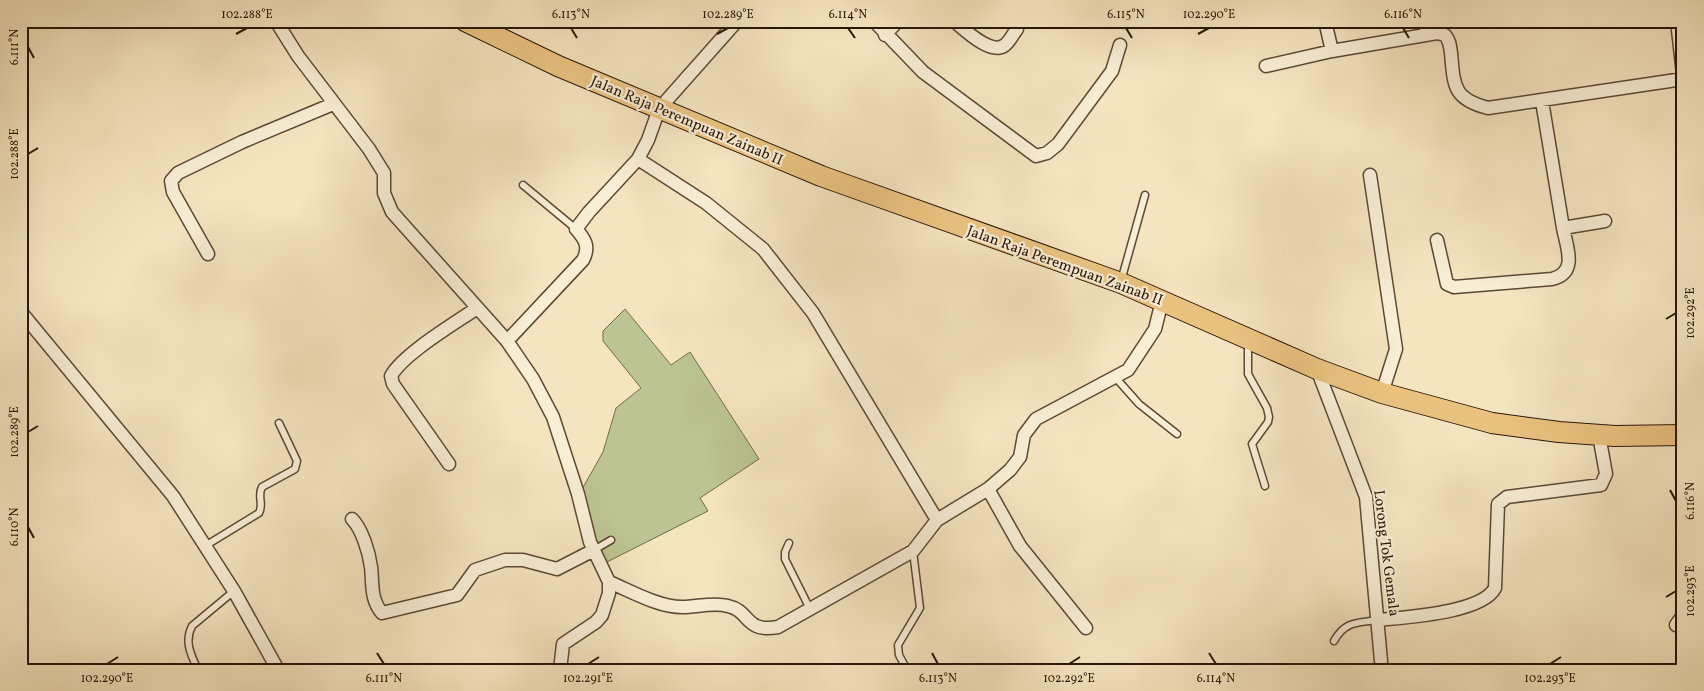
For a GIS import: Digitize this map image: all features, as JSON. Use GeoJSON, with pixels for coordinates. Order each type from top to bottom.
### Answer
{"type":"FeatureCollection","features":[{"type":"Feature","properties":{"kind":"main road","name":"Jalan Raja Perempuan Zainab II"},"geometry":{"type":"LineString","coordinates":[[465,21],[558,66],[661,107],[821,176],[1121,283],[1317,369],[1382,393],[1492,423],[1599,435],[1683,435]]}},
{"type":"Feature","properties":{"kind":"street"},"geometry":{"type":"LineString","coordinates":[[276,21],[333,104],[369,149],[384,173],[384,193],[392,212],[507,341],[533,379],[552,417],[594,550],[609,582],[609,593],[602,615],[596,622],[563,644],[560,670]]}},
{"type":"Feature","properties":{"kind":"street"},"geometry":{"type":"LineString","coordinates":[[507,341],[584,260],[587,247],[582,235],[576,229],[589,212],[638,159],[661,107],[737,21]]}},
{"type":"Feature","properties":{"kind":"street"},"geometry":{"type":"LineString","coordinates":[[874,21],[885,35],[924,72],[1036,156],[1047,153],[1058,144],[1112,70],[1120,46]]}},
{"type":"Feature","properties":{"kind":"street"},"geometry":{"type":"LineString","coordinates":[[885,35],[898,21]]}},
{"type":"Feature","properties":{"kind":"street"},"geometry":{"type":"LineString","coordinates":[[954,21],[990,48],[1004,45],[1017,29]]}},
{"type":"Feature","properties":{"kind":"street"},"geometry":{"type":"LineString","coordinates":[[1325,21],[1332,51]]}},
{"type":"Feature","properties":{"kind":"street"},"geometry":{"type":"LineString","coordinates":[[1677,21],[1683,74]]}},
{"type":"Feature","properties":{"kind":"street"},"geometry":{"type":"LineString","coordinates":[[1266,66],[1332,51],[1441,34],[1448,38],[1453,85],[1465,99],[1488,108],[1683,79]]}},
{"type":"Feature","properties":{"kind":"street"},"geometry":{"type":"LineString","coordinates":[[1437,240],[1444,278],[1447,284],[1454,287],[1483,283],[1552,279],[1562,277],[1568,270],[1570,262],[1542,101]]}},
{"type":"Feature","properties":{"kind":"street"},"geometry":{"type":"LineString","coordinates":[[208,254],[173,192],[171,181],[178,173],[242,142],[333,104]]}},
{"type":"Feature","properties":{"kind":"street"},"geometry":{"type":"LineString","coordinates":[[638,159],[706,203],[763,249],[813,313],[937,520]]}},
{"type":"Feature","properties":{"kind":"street"},"geometry":{"type":"LineString","coordinates":[[1370,175],[1396,349],[1382,393]]}},
{"type":"Feature","properties":{"kind":"street"},"geometry":{"type":"LineString","coordinates":[[1564,228],[1605,221]]}},
{"type":"Feature","properties":{"kind":"street"},"geometry":{"type":"LineString","coordinates":[[609,582],[661,602],[680,607],[730,606],[752,624],[764,630],[778,627],[913,551],[937,520],[988,489],[1017,464],[1022,451],[1024,435],[1036,419],[1128,370],[1155,328],[1162,301]]}},
{"type":"Feature","properties":{"kind":"street"},"geometry":{"type":"LineString","coordinates":[[449,464],[393,384],[391,376],[396,367],[411,355],[477,308]]}},
{"type":"Feature","properties":{"kind":"street"},"geometry":{"type":"LineString","coordinates":[[21,312],[174,496],[234,591],[278,670]]}},
{"type":"Feature","properties":{"kind":"street","name":"Lorong Tok Gemala"},"geometry":{"type":"LineString","coordinates":[[1317,369],[1366,497],[1380,624],[1382,662]]}},
{"type":"Feature","properties":{"kind":"street"},"geometry":{"type":"LineString","coordinates":[[1380,624],[1442,612],[1484,601],[1492,595],[1496,588],[1498,504],[1507,497],[1601,485],[1606,474],[1599,435]]}},
{"type":"Feature","properties":{"kind":"street"},"geometry":{"type":"LineString","coordinates":[[988,489],[1020,546],[1086,628]]}},
{"type":"Feature","properties":{"kind":"street"},"geometry":{"type":"LineString","coordinates":[[352,519],[358,524],[367,551],[371,566],[374,601],[382,613],[457,595],[475,570],[505,560],[523,560],[557,569],[594,550]]}},
{"type":"Feature","properties":{"kind":"lane"},"geometry":{"type":"LineString","coordinates":[[1420,21],[1426,36]]}},
{"type":"Feature","properties":{"kind":"lane"},"geometry":{"type":"LineString","coordinates":[[523,185],[576,229]]}},
{"type":"Feature","properties":{"kind":"lane"},"geometry":{"type":"LineString","coordinates":[[1121,283],[1145,195]]}},
{"type":"Feature","properties":{"kind":"lane"},"geometry":{"type":"LineString","coordinates":[[1248,338],[1248,374],[1267,408],[1269,417],[1268,422],[1252,444],[1265,486]]}},
{"type":"Feature","properties":{"kind":"lane"},"geometry":{"type":"LineString","coordinates":[[1115,377],[1139,404],[1177,434]]}},
{"type":"Feature","properties":{"kind":"lane"},"geometry":{"type":"LineString","coordinates":[[205,546],[259,513],[262,506],[260,494],[262,487],[295,469],[297,461],[279,423]]}},
{"type":"Feature","properties":{"kind":"lane"},"geometry":{"type":"LineString","coordinates":[[594,550],[611,540]]}},
{"type":"Feature","properties":{"kind":"lane"},"geometry":{"type":"LineString","coordinates":[[789,543],[785,552],[785,559],[810,609]]}},
{"type":"Feature","properties":{"kind":"lane"},"geometry":{"type":"LineString","coordinates":[[907,670],[899,655],[898,644],[920,608],[913,551]]}},
{"type":"Feature","properties":{"kind":"lane"},"geometry":{"type":"LineString","coordinates":[[198,670],[188,649],[188,634],[192,626],[234,591]]}},
{"type":"Feature","properties":{"kind":"lane"},"geometry":{"type":"LineString","coordinates":[[1334,641],[1340,629],[1352,623],[1380,624]]}},
{"type":"Feature","properties":{"kind":"green space"},"geometry":{"type":"Polygon","coordinates":[[[625,309],[671,365],[690,352],[759,459],[700,498],[708,511],[605,563],[597,549],[581,491],[603,452],[616,408],[641,388],[603,341],[603,331],[625,309]]]}}]}
